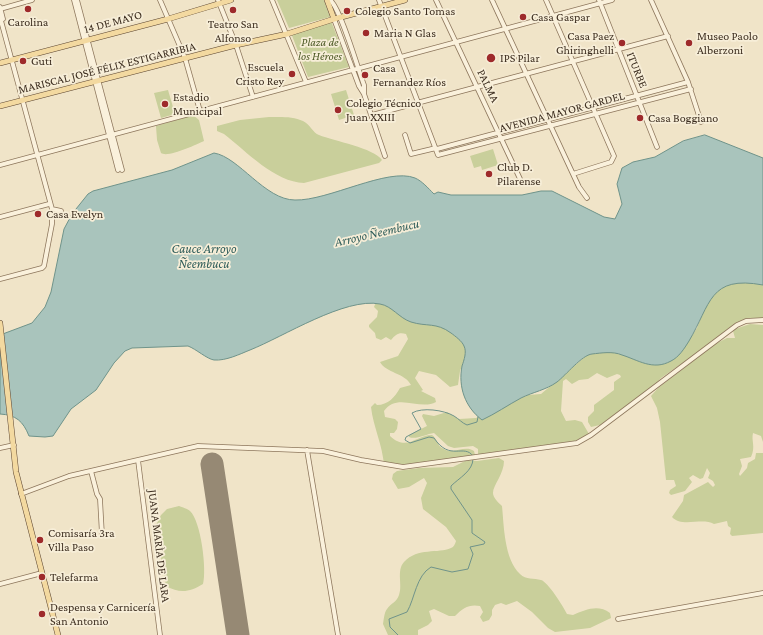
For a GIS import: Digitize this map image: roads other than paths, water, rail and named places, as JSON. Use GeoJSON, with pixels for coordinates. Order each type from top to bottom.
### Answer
{"type":"FeatureCollection","features":[{"type":"Feature","properties":{"kind":"main road","name":"14 DE MAYO"},"geometry":{"type":"LineString","coordinates":[[0,63],[168,19],[219,2],[231,0]]}},
{"type":"Feature","properties":{"kind":"main road"},"geometry":{"type":"LineString","coordinates":[[328,0],[337,18]]}},
{"type":"Feature","properties":{"kind":"main road","name":"MARISCAL JOSÉ FÉLIX ESTIGARRIBIA"},"geometry":{"type":"LineString","coordinates":[[0,106],[236,45],[287,34],[337,18],[405,0]]}},
{"type":"Feature","properties":{"kind":"main road"},"geometry":{"type":"LineString","coordinates":[[0,323],[21,494],[58,635]]}},
{"type":"Feature","properties":{"kind":"street"},"geometry":{"type":"LineString","coordinates":[[13,60],[0,8],[32,0]]}},
{"type":"Feature","properties":{"kind":"street"},"geometry":{"type":"LineString","coordinates":[[74,0],[87,40]]}},
{"type":"Feature","properties":{"kind":"street"},"geometry":{"type":"LineString","coordinates":[[77,0],[120,170]]}},
{"type":"Feature","properties":{"kind":"street"},"geometry":{"type":"LineString","coordinates":[[160,0],[185,58],[200,111]]}},
{"type":"Feature","properties":{"kind":"street"},"geometry":{"type":"LineString","coordinates":[[272,0],[306,82]]}},
{"type":"Feature","properties":{"kind":"street"},"geometry":{"type":"LineString","coordinates":[[380,0],[436,148]]}},
{"type":"Feature","properties":{"kind":"street","name":"PALMA"},"geometry":{"type":"LineString","coordinates":[[436,0],[500,132],[521,181]]}},
{"type":"Feature","properties":{"kind":"street"},"geometry":{"type":"LineString","coordinates":[[492,0],[579,187],[587,198]]}},
{"type":"Feature","properties":{"kind":"street"},"geometry":{"type":"LineString","coordinates":[[546,0],[614,156],[611,162],[573,174]]}},
{"type":"Feature","properties":{"kind":"street"},"geometry":{"type":"LineString","coordinates":[[0,165],[456,43],[599,2],[612,0]]}},
{"type":"Feature","properties":{"kind":"street"},"geometry":{"type":"LineString","coordinates":[[651,0],[691,89],[701,122]]}},
{"type":"Feature","properties":{"kind":"street"},"geometry":{"type":"LineString","coordinates":[[219,2],[236,45],[253,97]]}},
{"type":"Feature","properties":{"kind":"street","name":"ITURBE"},"geometry":{"type":"LineString","coordinates":[[599,2],[657,147]]}},
{"type":"Feature","properties":{"kind":"street"},"geometry":{"type":"LineString","coordinates":[[0,17],[24,99],[39,155],[49,204],[52,209],[52,224],[44,266],[42,268],[0,279]]}},
{"type":"Feature","properties":{"kind":"street"},"geometry":{"type":"LineString","coordinates":[[337,18],[358,68],[364,85],[364,94]]}},
{"type":"Feature","properties":{"kind":"street"},"geometry":{"type":"LineString","coordinates":[[337,18],[352,70],[364,94],[385,156]]}},
{"type":"Feature","properties":{"kind":"street"},"geometry":{"type":"LineString","coordinates":[[372,115],[668,36]]}},
{"type":"Feature","properties":{"kind":"street","name":"AVENIDA MAYOR GARDEL"},"geometry":{"type":"LineString","coordinates":[[405,135],[411,154],[547,120],[688,82]]}},
{"type":"Feature","properties":{"kind":"street","name":"AVENIDA MAYOR GARDEL"},"geometry":{"type":"LineString","coordinates":[[436,148],[438,155],[691,89]]}},
{"type":"Feature","properties":{"kind":"street"},"geometry":{"type":"LineString","coordinates":[[0,217],[49,204]]}},
{"type":"Feature","properties":{"kind":"street"},"geometry":{"type":"LineString","coordinates":[[52,209],[61,211]]}},
{"type":"Feature","properties":{"kind":"street"},"geometry":{"type":"LineString","coordinates":[[21,494],[69,476],[91,470],[198,446],[323,451],[361,460],[404,466],[577,443],[584,440],[738,325],[746,321],[763,320]]}},
{"type":"Feature","properties":{"kind":"street"},"geometry":{"type":"LineString","coordinates":[[0,448],[14,445]]}},
{"type":"Feature","properties":{"kind":"street"},"geometry":{"type":"LineString","coordinates":[[307,450],[338,635]]}},
{"type":"Feature","properties":{"kind":"street","name":"JUANA MARÌA DE LARA"},"geometry":{"type":"LineString","coordinates":[[138,460],[160,635]]}},
{"type":"Feature","properties":{"kind":"street"},"geometry":{"type":"LineString","coordinates":[[91,470],[97,494],[100,499],[102,535]]}},
{"type":"Feature","properties":{"kind":"street"},"geometry":{"type":"LineString","coordinates":[[0,584],[42,573]]}},
{"type":"Feature","properties":{"kind":"street"},"geometry":{"type":"LineString","coordinates":[[618,619],[763,593]]}},
{"type":"Feature","properties":{"kind":"water","name":"Cauce Arroyo Ñeembucu"},"geometry":{"type":"Polygon","coordinates":[[[705,135],[763,158],[763,285],[745,283],[732,284],[714,295],[683,350],[674,359],[664,364],[646,364],[615,353],[588,355],[579,361],[553,385],[521,398],[482,420],[467,403],[462,389],[461,374],[465,351],[460,340],[441,327],[411,322],[384,305],[366,303],[332,312],[250,350],[233,357],[219,360],[211,359],[188,346],[132,348],[125,351],[114,363],[96,390],[71,409],[53,436],[29,436],[24,426],[15,417],[0,414],[0,335],[32,323],[45,307],[51,292],[64,229],[72,214],[88,194],[93,191],[172,170],[214,153],[233,162],[273,193],[284,198],[295,200],[309,199],[374,180],[403,176],[418,179],[434,194],[438,192],[451,195],[522,195],[541,191],[552,191],[604,217],[615,219],[622,204],[617,184],[622,168],[633,162],[655,157],[683,141],[705,135]]]}},
{"type":"Feature","properties":{"kind":"waterway"},"geometry":{"type":"LineString","coordinates":[[473,456],[469,452],[451,451],[446,449],[434,438],[429,437],[410,443],[405,440],[406,437],[421,429],[412,413],[416,411],[433,410],[445,412],[467,425],[477,422],[478,417]]}},
{"type":"Feature","properties":{"kind":"waterway"},"geometry":{"type":"LineString","coordinates":[[398,635],[390,627],[389,619],[407,612],[419,582],[426,571],[431,567],[452,572],[468,569],[473,554],[470,547],[484,544],[485,542],[472,533],[472,520],[451,489],[451,486],[471,467],[473,459]]}},
{"type":"Feature","properties":{"kind":"place","name":"Carolina"},"geometry":{"type":"Point","coordinates":[28,9]}},
{"type":"Feature","properties":{"kind":"place","name":"Teatro San Alfonso"},"geometry":{"type":"Point","coordinates":[233,10]}},
{"type":"Feature","properties":{"kind":"place","name":"Colegio Santo Tomas"},"geometry":{"type":"Point","coordinates":[347,11]}},
{"type":"Feature","properties":{"kind":"place","name":"Casa Gaspar"},"geometry":{"type":"Point","coordinates":[523,17]}},
{"type":"Feature","properties":{"kind":"place","name":"Maria N Glas"},"geometry":{"type":"Point","coordinates":[366,33]}},
{"type":"Feature","properties":{"kind":"place","name":"Casa Paez Ghiringhelli"},"geometry":{"type":"Point","coordinates":[622,43]}},
{"type":"Feature","properties":{"kind":"place","name":"Museo Paolo Alberzoni"},"geometry":{"type":"Point","coordinates":[689,43]}},
{"type":"Feature","properties":{"kind":"place","name":"IPS Pilar"},"geometry":{"type":"Point","coordinates":[491,58]}},
{"type":"Feature","properties":{"kind":"place","name":"Guti"},"geometry":{"type":"Point","coordinates":[23,61]}},
{"type":"Feature","properties":{"kind":"place","name":"Escuela Cristo Rey"},"geometry":{"type":"Point","coordinates":[292,74]}},
{"type":"Feature","properties":{"kind":"place","name":"Casa Fernandez Ríos"},"geometry":{"type":"Point","coordinates":[365,75]}},
{"type":"Feature","properties":{"kind":"place","name":"Estadio Municipal"},"geometry":{"type":"Point","coordinates":[165,104]}},
{"type":"Feature","properties":{"kind":"place","name":"Colegio Técnico Juan XXIII"},"geometry":{"type":"Point","coordinates":[338,110]}},
{"type":"Feature","properties":{"kind":"place","name":"Casa Boggiano"},"geometry":{"type":"Point","coordinates":[640,118]}},
{"type":"Feature","properties":{"kind":"place","name":"Club D. Pilarense"},"geometry":{"type":"Point","coordinates":[489,174]}},
{"type":"Feature","properties":{"kind":"place","name":"Casa Evelyn"},"geometry":{"type":"Point","coordinates":[38,214]}},
{"type":"Feature","properties":{"kind":"place","name":"Comisaría 3ra Villa Paso"},"geometry":{"type":"Point","coordinates":[40,540]}},
{"type":"Feature","properties":{"kind":"place","name":"Telefarma"},"geometry":{"type":"Point","coordinates":[42,577]}},
{"type":"Feature","properties":{"kind":"place","name":"Despensa y Carnicería San Antonio"},"geometry":{"type":"Point","coordinates":[42,614]}},
{"type":"Feature","properties":{"kind":"park label","name":"Plaza de los Héroes"},"geometry":{"type":"Point","coordinates":[320,49]}},
{"type":"Feature","properties":{"kind":"water label","name":"Arroyo Ñeembucu"},"geometry":{"type":"Point","coordinates":[377,233]}}]}
